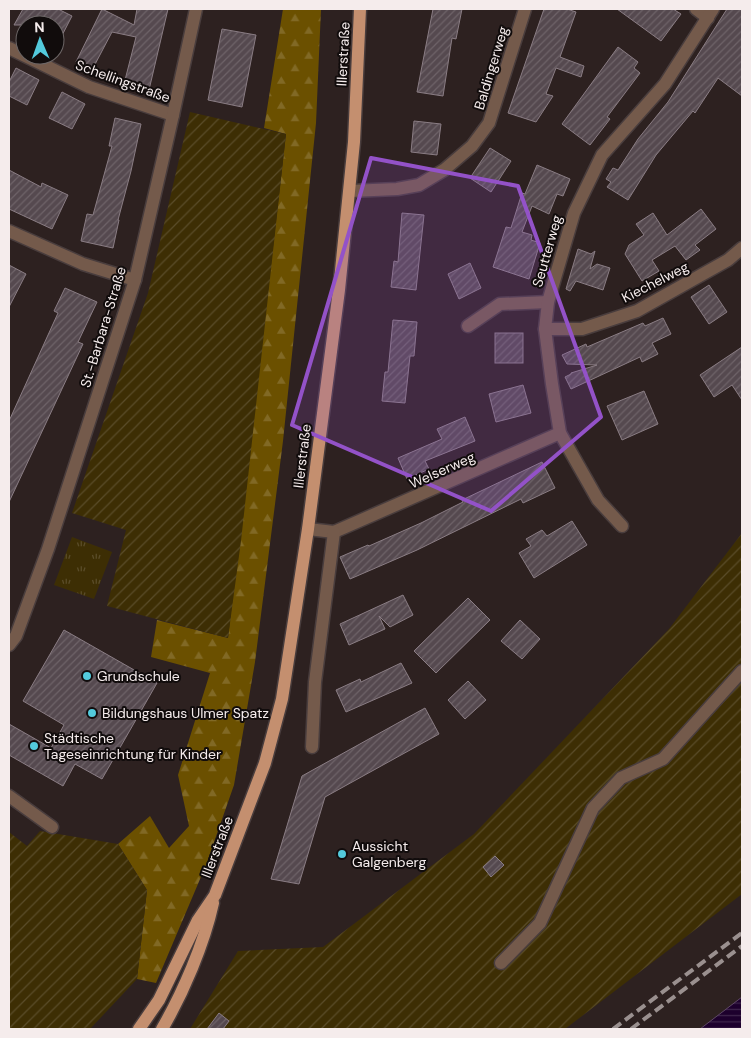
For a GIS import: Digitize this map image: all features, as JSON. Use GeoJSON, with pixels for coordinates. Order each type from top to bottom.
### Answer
{"type":"FeatureCollection","features":[{"type":"Feature","properties":{"kind":"main road","name":"Illerstraße"},"geometry":{"type":"LineString","coordinates":[[162,1029],[175,1006],[208,924],[215,895],[265,763],[282,700],[308,529],[339,290],[354,142],[360,9]]}},
{"type":"Feature","properties":{"kind":"main road","name":"Illerstraße"},"geometry":{"type":"LineString","coordinates":[[140,1029],[159,1000],[198,920],[215,895]]}},
{"type":"Feature","properties":{"kind":"street","name":"St.-Barbara-Straße"},"geometry":{"type":"LineString","coordinates":[[9,645],[16,636],[48,549],[135,280],[196,9]]}},
{"type":"Feature","properties":{"kind":"street","name":"Baldingerweg"},"geometry":{"type":"LineString","coordinates":[[350,191],[397,189],[419,185],[444,170],[472,146],[489,124],[525,9]]}},
{"type":"Feature","properties":{"kind":"street"},"geometry":{"type":"LineString","coordinates":[[696,9],[711,13]]}},
{"type":"Feature","properties":{"kind":"street","name":"Seutterweg"},"geometry":{"type":"LineString","coordinates":[[622,526],[598,500],[560,433],[545,329],[548,302],[574,213],[602,155],[665,84],[711,13]]}},
{"type":"Feature","properties":{"kind":"street","name":"Schellingstraße"},"geometry":{"type":"LineString","coordinates":[[9,48],[89,87],[173,115]]}},
{"type":"Feature","properties":{"kind":"street"},"geometry":{"type":"LineString","coordinates":[[9,231],[83,264],[135,280]]}},
{"type":"Feature","properties":{"kind":"street","name":"Kiechelweg"},"geometry":{"type":"LineString","coordinates":[[545,329],[582,329],[637,312],[728,260],[742,248]]}},
{"type":"Feature","properties":{"kind":"street"},"geometry":{"type":"LineString","coordinates":[[468,326],[500,304],[548,302]]}},
{"type":"Feature","properties":{"kind":"street","name":"Welserweg"},"geometry":{"type":"LineString","coordinates":[[334,532],[560,433]]}},
{"type":"Feature","properties":{"kind":"street"},"geometry":{"type":"LineString","coordinates":[[308,529],[334,532],[315,682],[312,747]]}},
{"type":"Feature","properties":{"kind":"street"},"geometry":{"type":"LineString","coordinates":[[501,963],[540,923],[593,808],[621,778],[663,759],[742,671]]}},
{"type":"Feature","properties":{"kind":"street"},"geometry":{"type":"LineString","coordinates":[[9,796],[52,827]]}},
{"type":"Feature","properties":{"kind":"highlighted area"},"geometry":{"type":"Polygon","coordinates":[[[371,158],[518,186],[601,417],[491,511],[292,425],[371,158]]]}},
{"type":"Feature","properties":{"kind":"green space"},"geometry":{"type":"Polygon","coordinates":[[[283,9],[321,9],[316,123],[283,441],[255,662],[234,785],[206,865],[156,983],[137,979],[147,890],[118,844],[150,816],[169,848],[189,826],[178,775],[210,673],[151,657],[157,620],[228,638],[286,134],[264,128],[283,9]]]}},
{"type":"Feature","properties":{"kind":"green space"},"geometry":{"type":"Polygon","coordinates":[[[190,112],[286,134],[241,541],[228,638],[107,606],[126,530],[72,513],[148,293],[190,112]]]}},
{"type":"Feature","properties":{"kind":"green space"},"geometry":{"type":"Polygon","coordinates":[[[742,533],[742,894],[565,1029],[190,1029],[238,951],[323,947],[474,834],[669,629],[742,533]]]}},
{"type":"Feature","properties":{"kind":"green space"},"geometry":{"type":"Polygon","coordinates":[[[72,537],[112,552],[94,599],[54,585],[72,537]]]}},
{"type":"Feature","properties":{"kind":"green space"},"geometry":{"type":"Polygon","coordinates":[[[40,831],[118,844],[147,890],[137,979],[90,1029],[9,1029],[9,832],[27,846],[40,831]]]}},
{"type":"Feature","properties":{"kind":"shaded area"},"geometry":{"type":"Polygon","coordinates":[[[742,997],[742,1029],[700,1029],[742,997]]]}},
{"type":"Feature","properties":{"kind":"building"},"geometry":{"type":"Polygon","coordinates":[[[23,9],[58,9],[72,16],[65,30],[65,15],[20,15],[23,9]]]}},
{"type":"Feature","properties":{"kind":"building"},"geometry":{"type":"Polygon","coordinates":[[[102,9],[134,25],[137,9],[168,9],[149,90],[124,84],[136,37],[112,32],[92,70],[76,62],[102,9]]]}},
{"type":"Feature","properties":{"kind":"building"},"geometry":{"type":"Polygon","coordinates":[[[433,9],[462,9],[456,39],[452,38],[443,96],[417,92],[433,9]]]}},
{"type":"Feature","properties":{"kind":"building"},"geometry":{"type":"Polygon","coordinates":[[[544,9],[567,9],[576,12],[560,57],[584,66],[581,77],[556,68],[546,94],[553,96],[536,122],[508,113],[544,9]]]}},
{"type":"Feature","properties":{"kind":"building"},"geometry":{"type":"Polygon","coordinates":[[[617,9],[673,9],[681,14],[661,41],[617,9]]]}},
{"type":"Feature","properties":{"kind":"building"},"geometry":{"type":"Polygon","coordinates":[[[727,9],[742,9],[742,96],[718,78],[695,113],[693,111],[656,155],[628,200],[607,187],[611,182],[606,179],[613,168],[618,170],[638,139],[668,102],[727,9]]]}},
{"type":"Feature","properties":{"kind":"building"},"geometry":{"type":"Polygon","coordinates":[[[222,29],[256,35],[242,107],[208,100],[222,29]]]}},
{"type":"Feature","properties":{"kind":"building"},"geometry":{"type":"Polygon","coordinates":[[[618,47],[638,62],[634,68],[640,73],[607,117],[610,119],[590,145],[562,124],[618,47]]]}},
{"type":"Feature","properties":{"kind":"building"},"geometry":{"type":"Polygon","coordinates":[[[16,68],[39,80],[27,105],[9,96],[9,82],[16,68]]]}},
{"type":"Feature","properties":{"kind":"building"},"geometry":{"type":"Polygon","coordinates":[[[62,92],[85,104],[72,129],[49,118],[62,92]]]}},
{"type":"Feature","properties":{"kind":"building"},"geometry":{"type":"Polygon","coordinates":[[[115,118],[141,124],[113,248],[81,241],[87,214],[93,215],[112,146],[109,146],[115,118]]]}},
{"type":"Feature","properties":{"kind":"building"},"geometry":{"type":"Polygon","coordinates":[[[414,121],[441,124],[437,155],[411,152],[414,121]]]}},
{"type":"Feature","properties":{"kind":"building"},"geometry":{"type":"Polygon","coordinates":[[[490,148],[511,161],[491,192],[470,178],[490,148]]]}},
{"type":"Feature","properties":{"kind":"building"},"geometry":{"type":"Polygon","coordinates":[[[537,165],[570,179],[563,196],[557,194],[549,214],[532,206],[522,232],[532,235],[531,240],[540,243],[529,279],[493,267],[506,227],[511,228],[522,193],[525,194],[537,165]]]}},
{"type":"Feature","properties":{"kind":"building"},"geometry":{"type":"Polygon","coordinates":[[[9,170],[41,187],[42,183],[68,195],[52,229],[9,209],[9,170]]]}},
{"type":"Feature","properties":{"kind":"building"},"geometry":{"type":"Polygon","coordinates":[[[701,209],[716,229],[695,245],[700,250],[686,260],[675,246],[652,260],[659,271],[642,281],[625,254],[629,245],[644,235],[636,224],[653,213],[667,235],[701,209]]]}},
{"type":"Feature","properties":{"kind":"building"},"geometry":{"type":"Polygon","coordinates":[[[402,213],[424,215],[416,290],[391,287],[394,261],[398,262],[402,213]]]}},
{"type":"Feature","properties":{"kind":"building"},"geometry":{"type":"Polygon","coordinates":[[[578,249],[591,254],[595,251],[590,269],[597,264],[610,268],[603,290],[576,281],[570,291],[566,289],[578,249]]]}},
{"type":"Feature","properties":{"kind":"building"},"geometry":{"type":"Polygon","coordinates":[[[470,263],[481,288],[459,299],[448,274],[470,263]]]}},
{"type":"Feature","properties":{"kind":"building"},"geometry":{"type":"Polygon","coordinates":[[[9,265],[26,274],[9,307],[9,265]]]}},
{"type":"Feature","properties":{"kind":"building"},"geometry":{"type":"Polygon","coordinates":[[[709,285],[727,312],[709,324],[691,297],[709,285]]]}},
{"type":"Feature","properties":{"kind":"building"},"geometry":{"type":"Polygon","coordinates":[[[65,288],[97,302],[78,342],[83,344],[9,502],[9,421],[58,313],[54,311],[65,288]]]}},
{"type":"Feature","properties":{"kind":"building"},"geometry":{"type":"Polygon","coordinates":[[[663,318],[671,334],[652,343],[658,354],[642,362],[640,357],[571,389],[565,377],[571,373],[597,365],[567,364],[562,355],[586,344],[587,347],[643,323],[645,326],[663,318]]]}},
{"type":"Feature","properties":{"kind":"building"},"geometry":{"type":"Polygon","coordinates":[[[393,320],[417,322],[414,356],[410,356],[405,403],[382,401],[385,372],[388,372],[393,320]]]}},
{"type":"Feature","properties":{"kind":"building"},"geometry":{"type":"Polygon","coordinates":[[[495,333],[523,333],[523,363],[495,363],[495,333]]]}},
{"type":"Feature","properties":{"kind":"building"},"geometry":{"type":"Polygon","coordinates":[[[742,347],[742,400],[732,385],[714,397],[700,375],[742,347]]]}},
{"type":"Feature","properties":{"kind":"building"},"geometry":{"type":"Polygon","coordinates":[[[523,385],[531,413],[496,422],[489,394],[523,385]]]}},
{"type":"Feature","properties":{"kind":"building"},"geometry":{"type":"Polygon","coordinates":[[[644,391],[658,424],[622,440],[607,406],[644,391]]]}},
{"type":"Feature","properties":{"kind":"building"},"geometry":{"type":"Polygon","coordinates":[[[465,417],[475,441],[425,461],[429,469],[407,479],[398,458],[442,439],[437,429],[465,417]]]}},
{"type":"Feature","properties":{"kind":"building"},"geometry":{"type":"Polygon","coordinates":[[[542,462],[555,488],[523,503],[521,499],[417,550],[350,579],[340,557],[421,523],[463,502],[462,500],[542,462]]]}},
{"type":"Feature","properties":{"kind":"building"},"geometry":{"type":"Polygon","coordinates":[[[572,521],[587,545],[534,578],[519,553],[531,546],[526,539],[542,530],[547,536],[572,521]]]}},
{"type":"Feature","properties":{"kind":"building"},"geometry":{"type":"Polygon","coordinates":[[[403,595],[413,615],[390,627],[379,616],[385,629],[349,645],[340,624],[403,595]]]}},
{"type":"Feature","properties":{"kind":"building"},"geometry":{"type":"Polygon","coordinates":[[[468,598],[490,620],[436,673],[414,651],[468,598]]]}},
{"type":"Feature","properties":{"kind":"building"},"geometry":{"type":"Polygon","coordinates":[[[520,620],[540,639],[522,659],[501,641],[520,620]]]}},
{"type":"Feature","properties":{"kind":"building","name":"Bildungshaus Ulmer Spatz"},"geometry":{"type":"Polygon","coordinates":[[[64,630],[157,683],[102,779],[75,764],[63,786],[9,755],[9,724],[51,748],[64,725],[23,701],[64,630]]]}},
{"type":"Feature","properties":{"kind":"building"},"geometry":{"type":"Polygon","coordinates":[[[401,663],[412,683],[346,712],[336,690],[360,679],[361,682],[401,663]]]}},
{"type":"Feature","properties":{"kind":"building"},"geometry":{"type":"Polygon","coordinates":[[[468,681],[486,700],[465,719],[448,700],[468,681]]]}},
{"type":"Feature","properties":{"kind":"building"},"geometry":{"type":"Polygon","coordinates":[[[425,708],[439,734],[325,797],[299,884],[271,879],[302,776],[425,708]]]}},
{"type":"Feature","properties":{"kind":"building"},"geometry":{"type":"Polygon","coordinates":[[[495,856],[504,865],[491,877],[483,867],[495,856]]]}},
{"type":"Feature","properties":{"kind":"building"},"geometry":{"type":"Polygon","coordinates":[[[219,1013],[229,1021],[223,1029],[207,1029],[219,1013]]]}},
{"type":"Feature","properties":{"kind":"railway"},"geometry":{"type":"LineString","coordinates":[[613,1029],[742,933]]}},
{"type":"Feature","properties":{"kind":"railway"},"geometry":{"type":"LineString","coordinates":[[631,1029],[742,946]]}},
{"type":"Feature","properties":{"kind":"place","name":"Grundschule"},"geometry":{"type":"Point","coordinates":[87,676]}},
{"type":"Feature","properties":{"kind":"place","name":"Bildungshaus Ulmer Spatz"},"geometry":{"type":"Point","coordinates":[92,713]}},
{"type":"Feature","properties":{"kind":"place","name":"Städtische Tageseinrichtung für Kinder"},"geometry":{"type":"Point","coordinates":[34,746]}},
{"type":"Feature","properties":{"kind":"place","name":"Aussicht Galgenberg"},"geometry":{"type":"Point","coordinates":[342,854]}}]}
